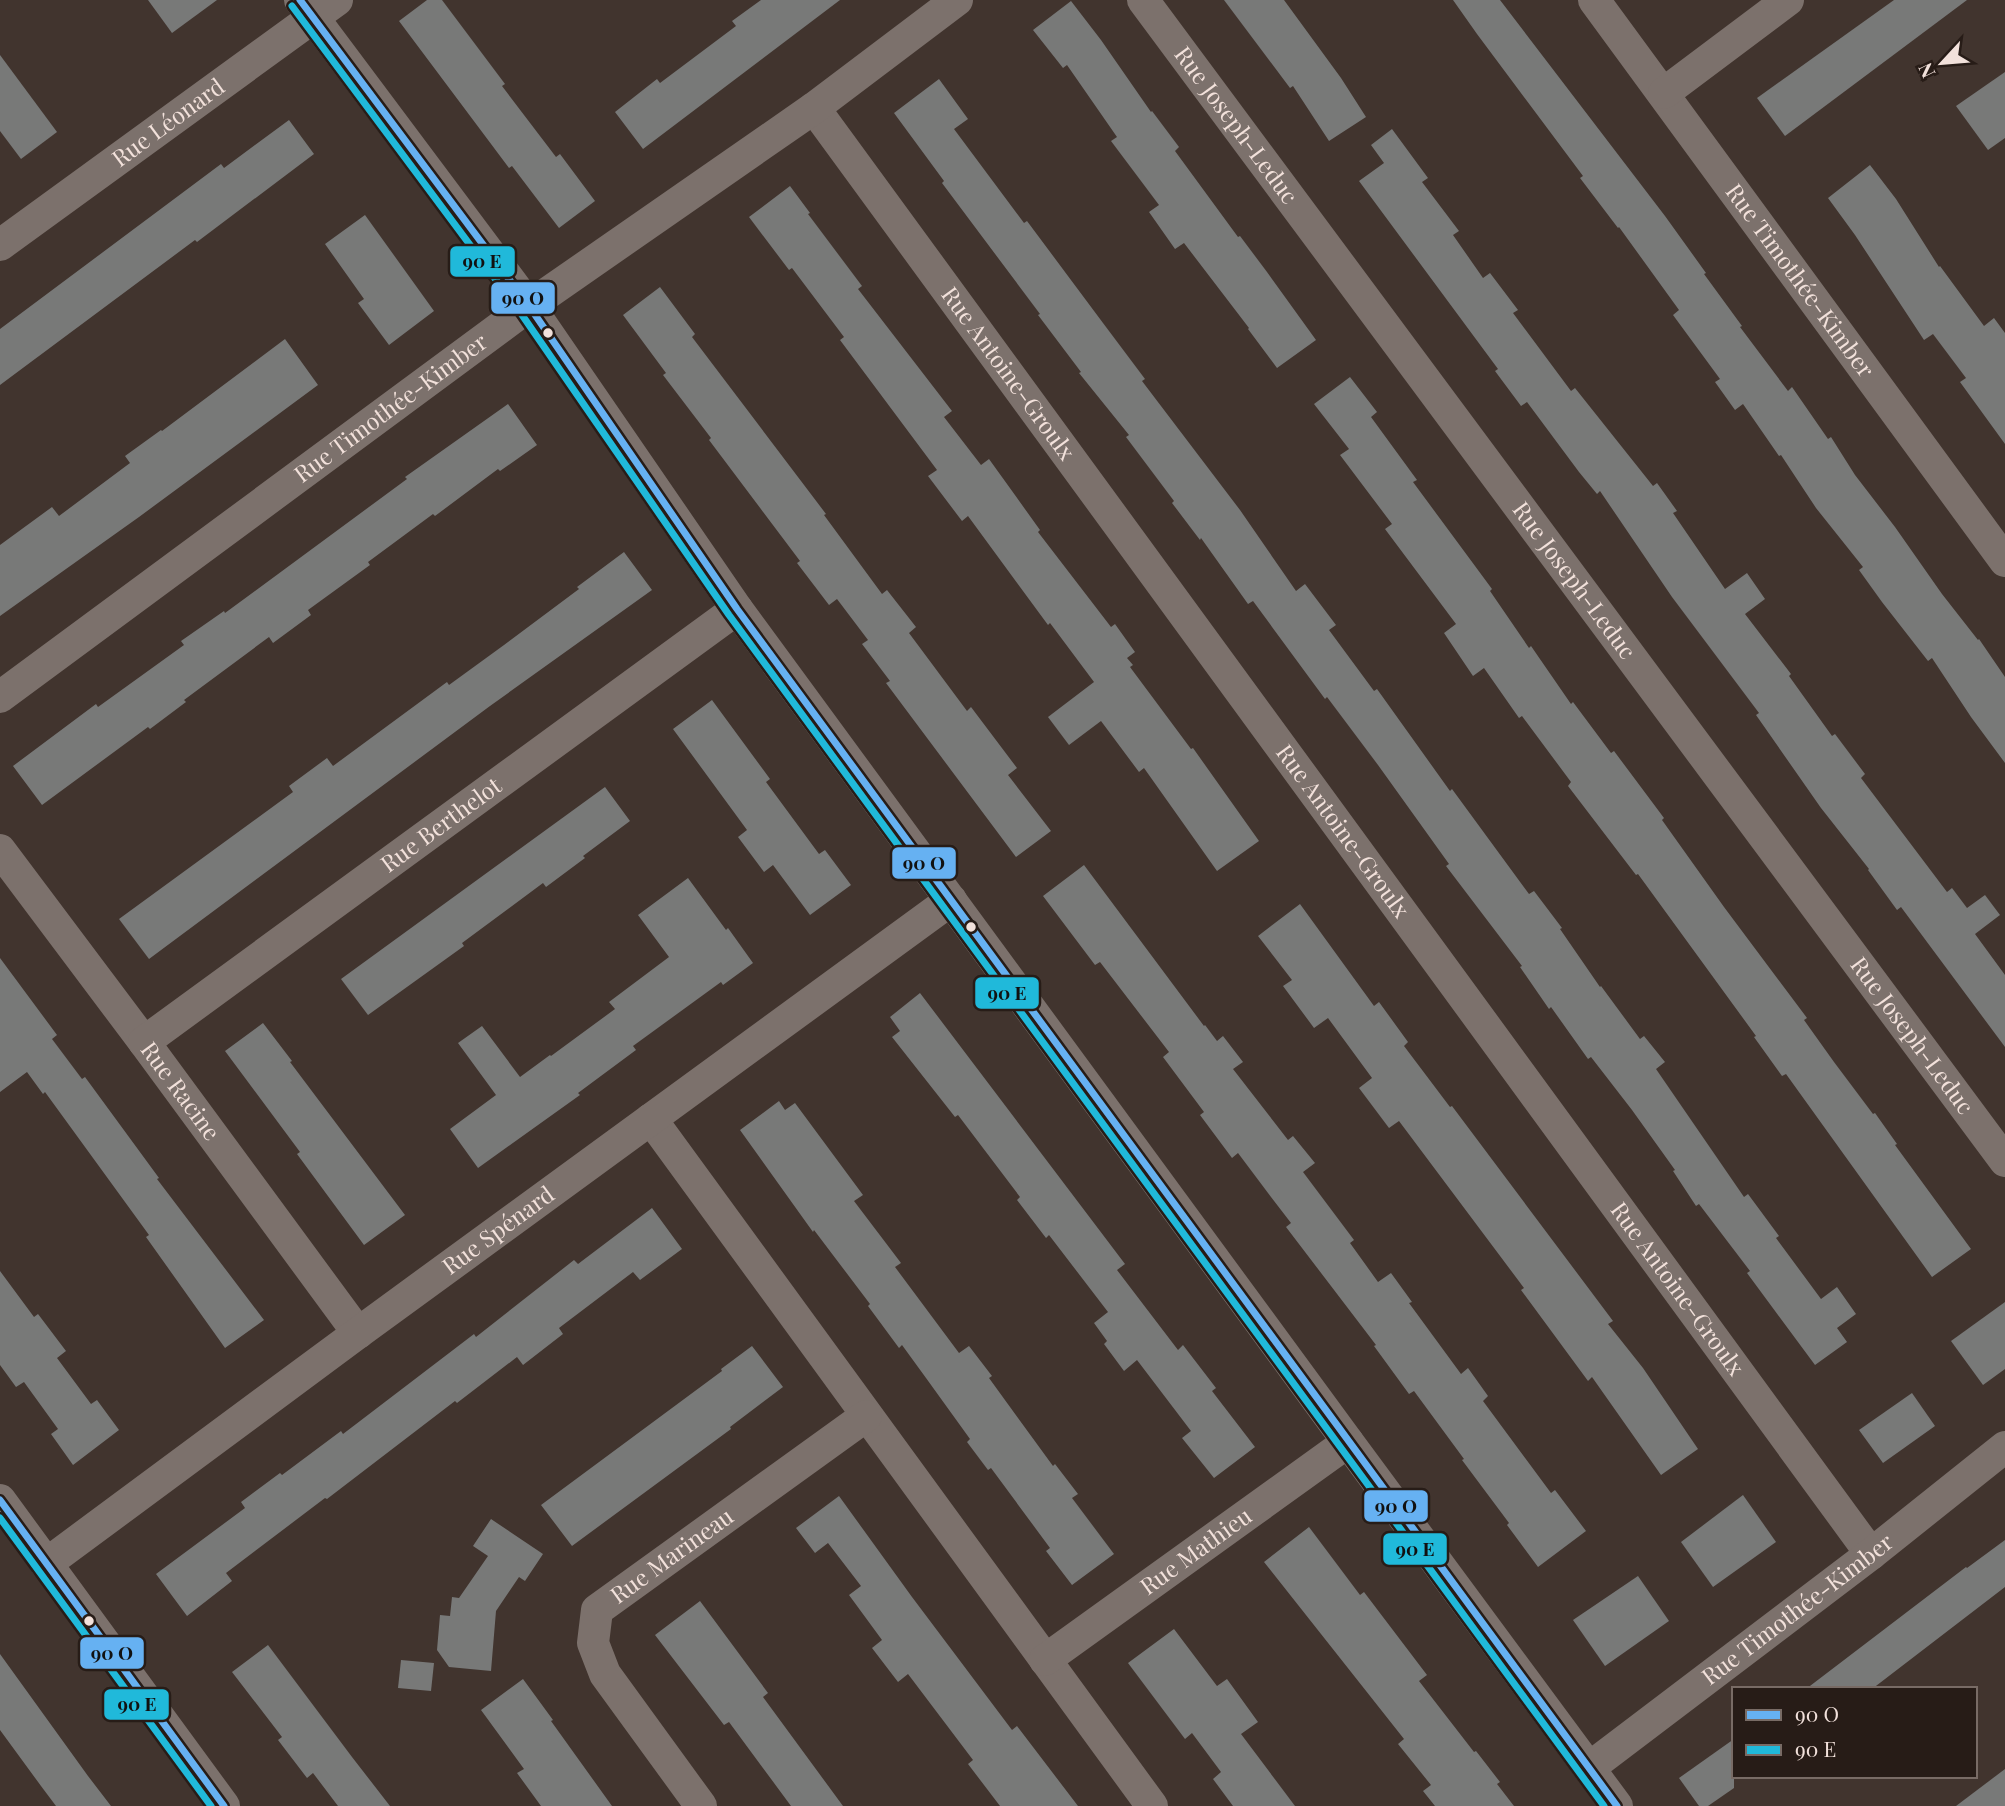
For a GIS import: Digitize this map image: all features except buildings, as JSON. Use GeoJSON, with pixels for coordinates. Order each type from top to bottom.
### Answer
{"type":"FeatureCollection","features":[{"type":"Feature","properties":{"kind":"street","name":"Rue Timothée-Kimber"},"geometry":{"type":"LineString","coordinates":[[0,697],[529,306],[814,108],[957,0]]}},
{"type":"Feature","properties":{"kind":"street","name":"Rue Joseph-Leduc"},"geometry":{"type":"LineString","coordinates":[[1143,0],[2005,1161]]}},
{"type":"Feature","properties":{"kind":"street","name":"Rue Timothée-Kimber"},"geometry":{"type":"LineString","coordinates":[[1594,0],[2005,561]]}},
{"type":"Feature","properties":{"kind":"street"},"geometry":{"type":"LineString","coordinates":[[1664,93],[1788,0]]}},
{"type":"Feature","properties":{"kind":"street"},"geometry":{"type":"LineString","coordinates":[[317,6],[529,306],[737,609],[1617,1806]]}},
{"type":"Feature","properties":{"kind":"street","name":"Rue Léonard"},"geometry":{"type":"LineString","coordinates":[[1,242],[317,6]]}},
{"type":"Feature","properties":{"kind":"street","name":"Rue Antoine-Groulx"},"geometry":{"type":"LineString","coordinates":[[814,108],[1871,1554]]}},
{"type":"Feature","properties":{"kind":"street","name":"Rue Berthelot"},"geometry":{"type":"LineString","coordinates":[[144,1042],[737,609]]}},
{"type":"Feature","properties":{"kind":"street","name":"Rue Racine"},"geometry":{"type":"LineString","coordinates":[[0,850],[358,1333]]}},
{"type":"Feature","properties":{"kind":"street","name":"Rue Spénard"},"geometry":{"type":"LineString","coordinates":[[46,1564],[951,900]]}},
{"type":"Feature","properties":{"kind":"street"},"geometry":{"type":"LineString","coordinates":[[651,1119],[1152,1806]]}},
{"type":"Feature","properties":{"kind":"street","name":"Rue Marineau"},"geometry":{"type":"LineString","coordinates":[[701,1806],[605,1674],[593,1643],[597,1610],[866,1416]]}},
{"type":"Feature","properties":{"kind":"street","name":"Rue Mathieu"},"geometry":{"type":"LineString","coordinates":[[1045,1660],[1348,1442]]}},
{"type":"Feature","properties":{"kind":"street","name":"Rue Timothée-Kimber"},"geometry":{"type":"LineString","coordinates":[[1589,1768],[1871,1554],[2005,1447]]}},
{"type":"Feature","properties":{"kind":"street"},"geometry":{"type":"LineString","coordinates":[[0,1500],[224,1806]]}},
{"type":"Feature","properties":{"kind":"transit line"},"geometry":{"type":"LineString","coordinates":[[300,0],[529,306],[737,609],[1617,1806]]}},
{"type":"Feature","properties":{"kind":"transit line"},"geometry":{"type":"LineString","coordinates":[[292,6],[520,312],[729,615],[1604,1806]]}},
{"type":"Feature","properties":{"kind":"transit line"},"geometry":{"type":"LineString","coordinates":[[0,1500],[224,1806]]}},
{"type":"Feature","properties":{"kind":"transit line"},"geometry":{"type":"LineString","coordinates":[[0,1518],[211,1806]]}}]}
